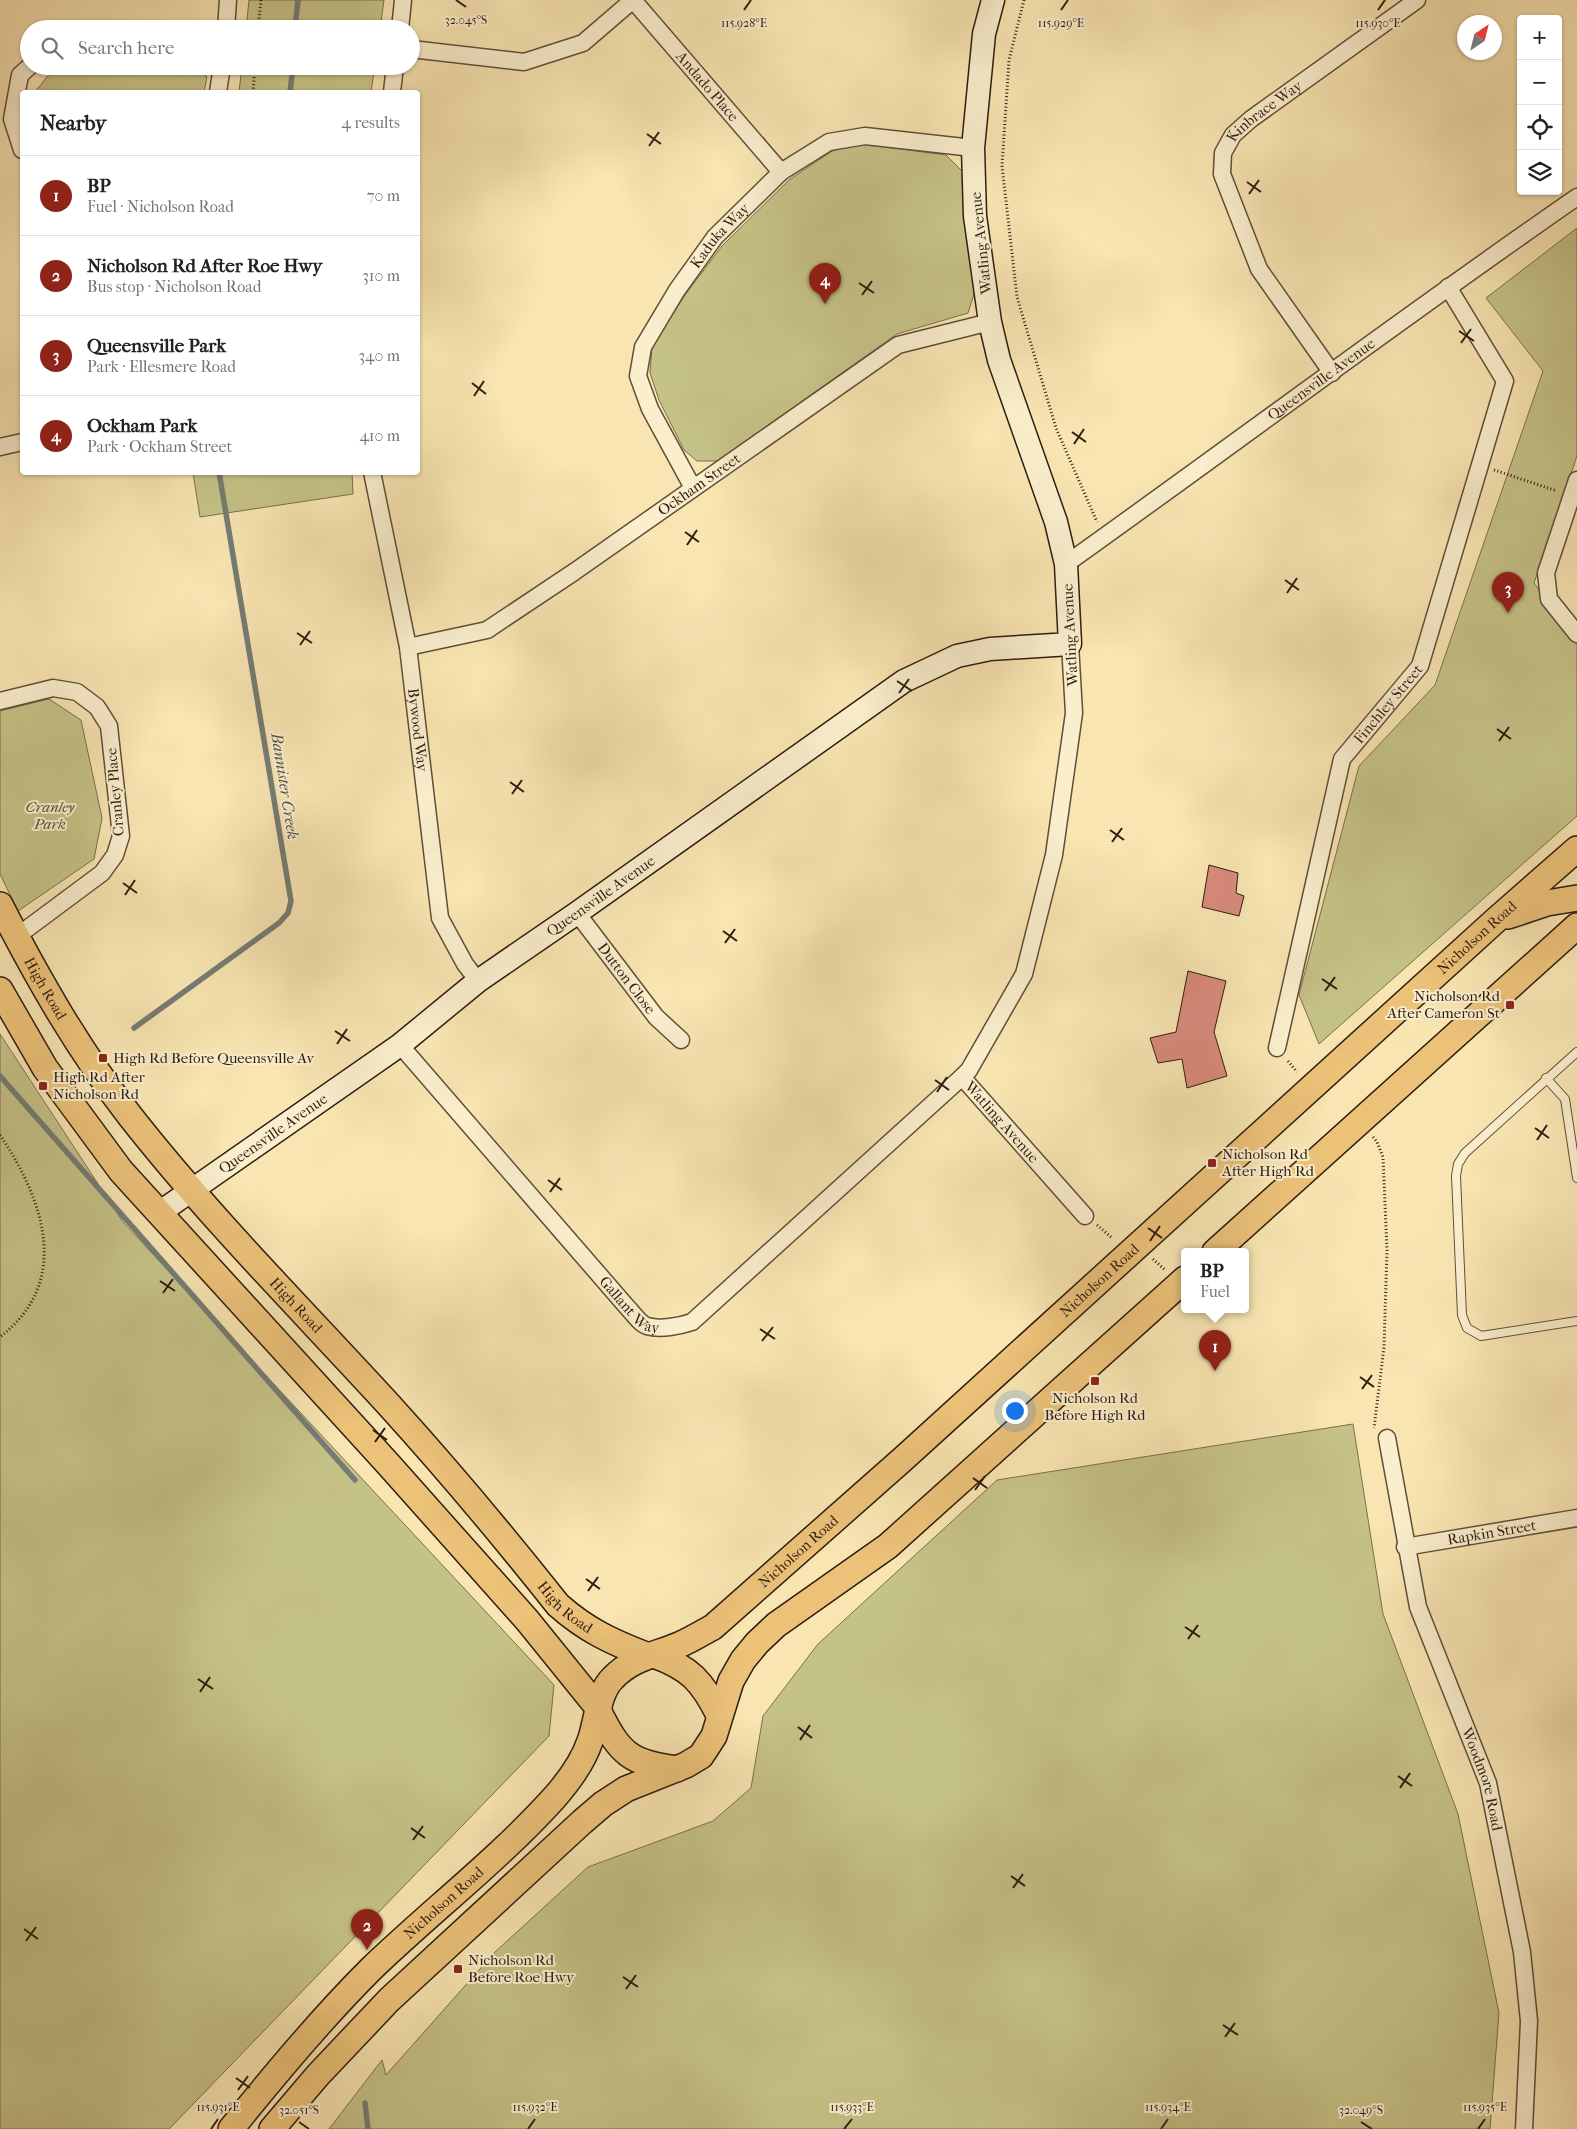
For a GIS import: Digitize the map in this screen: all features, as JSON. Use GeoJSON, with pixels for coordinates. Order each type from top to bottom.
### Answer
{"type":"FeatureCollection","features":[{"type":"Feature","properties":{"kind":"main road","name":"Nicholson Road"},"geometry":{"type":"LineString","coordinates":[[231,2129],[343,1998],[554,1798],[570,1779],[582,1760],[611,1679],[626,1666],[681,1644],[720,1621],[903,1459],[1496,920],[1577,849]]}},
{"type":"Feature","properties":{"kind":"main road"},"geometry":{"type":"LineString","coordinates":[[1496,920],[1547,903],[1577,898]]}},
{"type":"Feature","properties":{"kind":"main road","name":"High Road"},"geometry":{"type":"LineString","coordinates":[[0,905],[53,1003],[85,1054],[130,1116],[192,1189],[456,1480],[558,1605],[573,1618],[605,1639],[650,1655]]}},
{"type":"Feature","properties":{"kind":"main road"},"geometry":{"type":"LineString","coordinates":[[1219,1248],[1577,926]]}},
{"type":"Feature","properties":{"kind":"main road"},"geometry":{"type":"LineString","coordinates":[[0,990],[32,1047],[71,1105],[121,1171],[389,1465],[533,1628],[599,1710],[622,1750],[641,1762],[677,1769]]}},
{"type":"Feature","properties":{"kind":"main road"},"geometry":{"type":"LineString","coordinates":[[272,2129],[318,2075],[389,2000],[602,1804],[626,1789],[693,1761],[707,1748],[714,1736],[731,1681],[743,1660],[770,1631],[895,1539],[1181,1283]]}},
{"type":"Feature","properties":{"kind":"main road"},"geometry":{"type":"LineString","coordinates":[[650,1655],[687,1670],[708,1694],[719,1715]]}},
{"type":"Feature","properties":{"kind":"street"},"geometry":{"type":"LineString","coordinates":[[227,20],[228,0]]}},
{"type":"Feature","properties":{"kind":"street"},"geometry":{"type":"LineString","coordinates":[[401,20],[403,0]]}},
{"type":"Feature","properties":{"kind":"street"},"geometry":{"type":"LineString","coordinates":[[420,50],[524,62],[584,43],[633,0]]}},
{"type":"Feature","properties":{"kind":"street","name":"Andado Place"},"geometry":{"type":"LineString","coordinates":[[633,0],[781,172]]}},
{"type":"Feature","properties":{"kind":"street","name":"Watling Avenue"},"geometry":{"type":"LineString","coordinates":[[993,0],[984,34],[973,148],[975,216],[990,322],[999,360],[1056,522],[1066,564],[1074,713],[1052,864],[1024,974],[969,1070],[962,1077],[1085,1216]]}},
{"type":"Feature","properties":{"kind":"street","name":"Kinbrace Way"},"geometry":{"type":"LineString","coordinates":[[1332,373],[1259,268],[1222,174],[1224,153],[1234,135],[1251,119],[1417,0]]}},
{"type":"Feature","properties":{"kind":"street"},"geometry":{"type":"LineString","coordinates":[[20,75],[12,119],[20,144]]}},
{"type":"Feature","properties":{"kind":"street"},"geometry":{"type":"LineString","coordinates":[[218,90],[221,75]]}},
{"type":"Feature","properties":{"kind":"street"},"geometry":{"type":"LineString","coordinates":[[392,90],[395,75]]}},
{"type":"Feature","properties":{"kind":"street","name":"Kaduka Way"},"geometry":{"type":"LineString","coordinates":[[693,488],[650,409],[638,376],[643,347],[677,290],[715,237],[781,172],[829,142],[865,136],[973,148]]}},
{"type":"Feature","properties":{"kind":"street","name":"Queensville Avenue"},"geometry":{"type":"LineString","coordinates":[[1066,564],[1332,373],[1448,287],[1577,197]]}},
{"type":"Feature","properties":{"kind":"street","name":"Finchley Street"},"geometry":{"type":"LineString","coordinates":[[1277,1048],[1342,760],[1420,666],[1505,381],[1448,287]]}},
{"type":"Feature","properties":{"kind":"street","name":"Ockham Street"},"geometry":{"type":"LineString","coordinates":[[408,647],[487,630],[898,345],[990,322]]}},
{"type":"Feature","properties":{"kind":"street"},"geometry":{"type":"LineString","coordinates":[[0,447],[20,442]]}},
{"type":"Feature","properties":{"kind":"street","name":"Bywood Way"},"geometry":{"type":"LineString","coordinates":[[373,475],[408,647],[440,918],[465,964],[478,981]]}},
{"type":"Feature","properties":{"kind":"street"},"geometry":{"type":"LineString","coordinates":[[1574,488],[1546,573],[1549,599],[1577,634]]}},
{"type":"Feature","properties":{"kind":"street","name":"Queensville Avenue"},"geometry":{"type":"LineString","coordinates":[[159,1213],[400,1045],[478,981],[904,681],[957,656],[990,649],[1070,644]]}},
{"type":"Feature","properties":{"kind":"street","name":"Cranley Place"},"geometry":{"type":"LineString","coordinates":[[0,701],[53,688],[77,692],[97,707],[109,726],[121,836],[116,855],[102,873],[16,936]]}},
{"type":"Feature","properties":{"kind":"street","name":"Dutton Close"},"geometry":{"type":"LineString","coordinates":[[577,913],[656,1017],[682,1040]]}},
{"type":"Feature","properties":{"kind":"street","name":"Gallant Way"},"geometry":{"type":"LineString","coordinates":[[400,1045],[627,1307],[646,1326],[656,1327],[682,1326],[692,1322],[962,1077]]}},
{"type":"Feature","properties":{"kind":"street","name":"Woodmore Road"},"geometry":{"type":"LineString","coordinates":[[1387,1438],[1405,1547],[1418,1607],[1488,1783],[1522,1952],[1529,2021],[1524,2129]]}},
{"type":"Feature","properties":{"kind":"street","name":"Rapkin Street"},"geometry":{"type":"LineString","coordinates":[[1405,1547],[1577,1518]]}},
{"type":"Feature","properties":{"kind":"lane"},"geometry":{"type":"LineString","coordinates":[[1577,1052],[1465,1153],[1458,1164],[1456,1176],[1462,1315],[1467,1328],[1481,1336],[1577,1321]]}},
{"type":"Feature","properties":{"kind":"lane"},"geometry":{"type":"LineString","coordinates":[[1546,1078],[1565,1099],[1577,1178]]}},
{"type":"Feature","properties":{"kind":"path"},"geometry":{"type":"LineString","coordinates":[[259,20],[261,0]]}},
{"type":"Feature","properties":{"kind":"path"},"geometry":{"type":"LineString","coordinates":[[1024,0],[1009,60],[1002,166],[1017,297],[1056,428],[1093,516],[1105,537]]}},
{"type":"Feature","properties":{"kind":"path"},"geometry":{"type":"LineString","coordinates":[[253,90],[254,75]]}},
{"type":"Feature","properties":{"kind":"path"},"geometry":{"type":"LineString","coordinates":[[1480,465],[1574,488]]}},
{"type":"Feature","properties":{"kind":"path"},"geometry":{"type":"LineString","coordinates":[[1360,1123],[1378,1142],[1383,1157],[1387,1250],[1384,1337],[1374,1430],[1387,1438]]}},
{"type":"Feature","properties":{"kind":"path"},"geometry":{"type":"LineString","coordinates":[[0,1135],[12,1152],[35,1201],[46,1250],[41,1283],[26,1310],[10,1329],[0,1336]]}},
{"type":"Feature","properties":{"kind":"path"},"geometry":{"type":"LineString","coordinates":[[1106,1232],[1112,1238]]}},
{"type":"Feature","properties":{"kind":"green space"},"geometry":{"type":"Polygon","coordinates":[[[249,0],[384,0],[381,20],[247,20],[249,0]]]}},
{"type":"Feature","properties":{"kind":"green space"},"geometry":{"type":"Polygon","coordinates":[[[49,75],[205,75],[207,77],[204,90],[37,90],[49,75]]]}},
{"type":"Feature","properties":{"kind":"green space"},"geometry":{"type":"Polygon","coordinates":[[[241,75],[374,75],[371,90],[239,90],[241,75]]]}},
{"type":"Feature","properties":{"kind":"green space"},"geometry":{"type":"Polygon","coordinates":[[[863,144],[946,155],[963,172],[975,291],[968,313],[897,334],[717,461],[697,461],[684,450],[659,400],[650,373],[652,346],[685,295],[722,246],[789,180],[832,151],[863,144]]]}},
{"type":"Feature","properties":{"kind":"green space"},"geometry":{"type":"Polygon","coordinates":[[[1577,228],[1577,456],[1534,583],[1577,643],[1577,816],[1319,1044],[1299,995],[1359,766],[1435,685],[1543,371],[1486,298],[1577,228]]]}},
{"type":"Feature","properties":{"kind":"green space"},"geometry":{"type":"Polygon","coordinates":[[[193,475],[352,475],[353,494],[200,517],[193,475]]]}},
{"type":"Feature","properties":{"kind":"green space","name":"Cranley Park"},"geometry":{"type":"Polygon","coordinates":[[[49,699],[81,720],[102,818],[94,859],[18,911],[0,874],[0,711],[49,699]]]}},
{"type":"Feature","properties":{"kind":"green space"},"geometry":{"type":"Polygon","coordinates":[[[0,1034],[123,1222],[554,1685],[549,1736],[169,2129],[0,2129],[0,1034]]]}},
{"type":"Feature","properties":{"kind":"green space"},"geometry":{"type":"Polygon","coordinates":[[[1353,1424],[1383,1614],[1458,1814],[1499,2013],[1490,2129],[329,2129],[382,2060],[386,2075],[495,1952],[588,1867],[713,1821],[751,1788],[763,1716],[818,1644],[997,1480],[1353,1424]]]}},
{"type":"Feature","properties":{"kind":"building"},"geometry":{"type":"Polygon","coordinates":[[[1209,865],[1238,873],[1236,893],[1244,896],[1239,916],[1202,907],[1209,865]]]}},
{"type":"Feature","properties":{"kind":"building"},"geometry":{"type":"Polygon","coordinates":[[[1188,971],[1226,981],[1214,1032],[1227,1076],[1187,1088],[1182,1059],[1158,1063],[1150,1038],[1176,1032],[1188,971]]]}},
{"type":"Feature","properties":{"kind":"waterway","name":"Bannister Creek"},"geometry":{"type":"LineString","coordinates":[[296,20],[298,0]]}},
{"type":"Feature","properties":{"kind":"waterway","name":"Bannister Creek"},"geometry":{"type":"LineString","coordinates":[[290,90],[292,75]]}},
{"type":"Feature","properties":{"kind":"waterway","name":"Bannister Creek"},"geometry":{"type":"LineString","coordinates":[[134,1028],[279,923],[288,913],[291,901],[220,475]]}},
{"type":"Feature","properties":{"kind":"waterway"},"geometry":{"type":"LineString","coordinates":[[0,1076],[355,1480]]}},
{"type":"Feature","properties":{"kind":"waterway"},"geometry":{"type":"LineString","coordinates":[[365,2103],[368,2129]]}},
{"type":"Feature","properties":{"kind":"place","name":"Ockham Park"},"geometry":{"type":"Point","coordinates":[825,304]}},
{"type":"Feature","properties":{"kind":"place","name":"Queensville Park"},"geometry":{"type":"Point","coordinates":[1508,613]}},
{"type":"Feature","properties":{"kind":"place","name":"Nicholson Rd After Cameron St"},"geometry":{"type":"Point","coordinates":[1510,1005]}},
{"type":"Feature","properties":{"kind":"place","name":"High Rd Before Queensville Av"},"geometry":{"type":"Point","coordinates":[103,1058]}},
{"type":"Feature","properties":{"kind":"place","name":"High Rd After Nicholson Rd"},"geometry":{"type":"Point","coordinates":[43,1086]}},
{"type":"Feature","properties":{"kind":"place","name":"Nicholson Rd After High Rd"},"geometry":{"type":"Point","coordinates":[1212,1163]}},
{"type":"Feature","properties":{"kind":"place","name":"BP"},"geometry":{"type":"Point","coordinates":[1215,1371]}},
{"type":"Feature","properties":{"kind":"place","name":"Nicholson Rd Before High Rd"},"geometry":{"type":"Point","coordinates":[1095,1381]}},
{"type":"Feature","properties":{"kind":"place","name":"Nicholson Rd After Roe Hwy"},"geometry":{"type":"Point","coordinates":[367,1950]}},
{"type":"Feature","properties":{"kind":"place","name":"Nicholson Rd Before Roe Hwy"},"geometry":{"type":"Point","coordinates":[458,1969]}}]}
